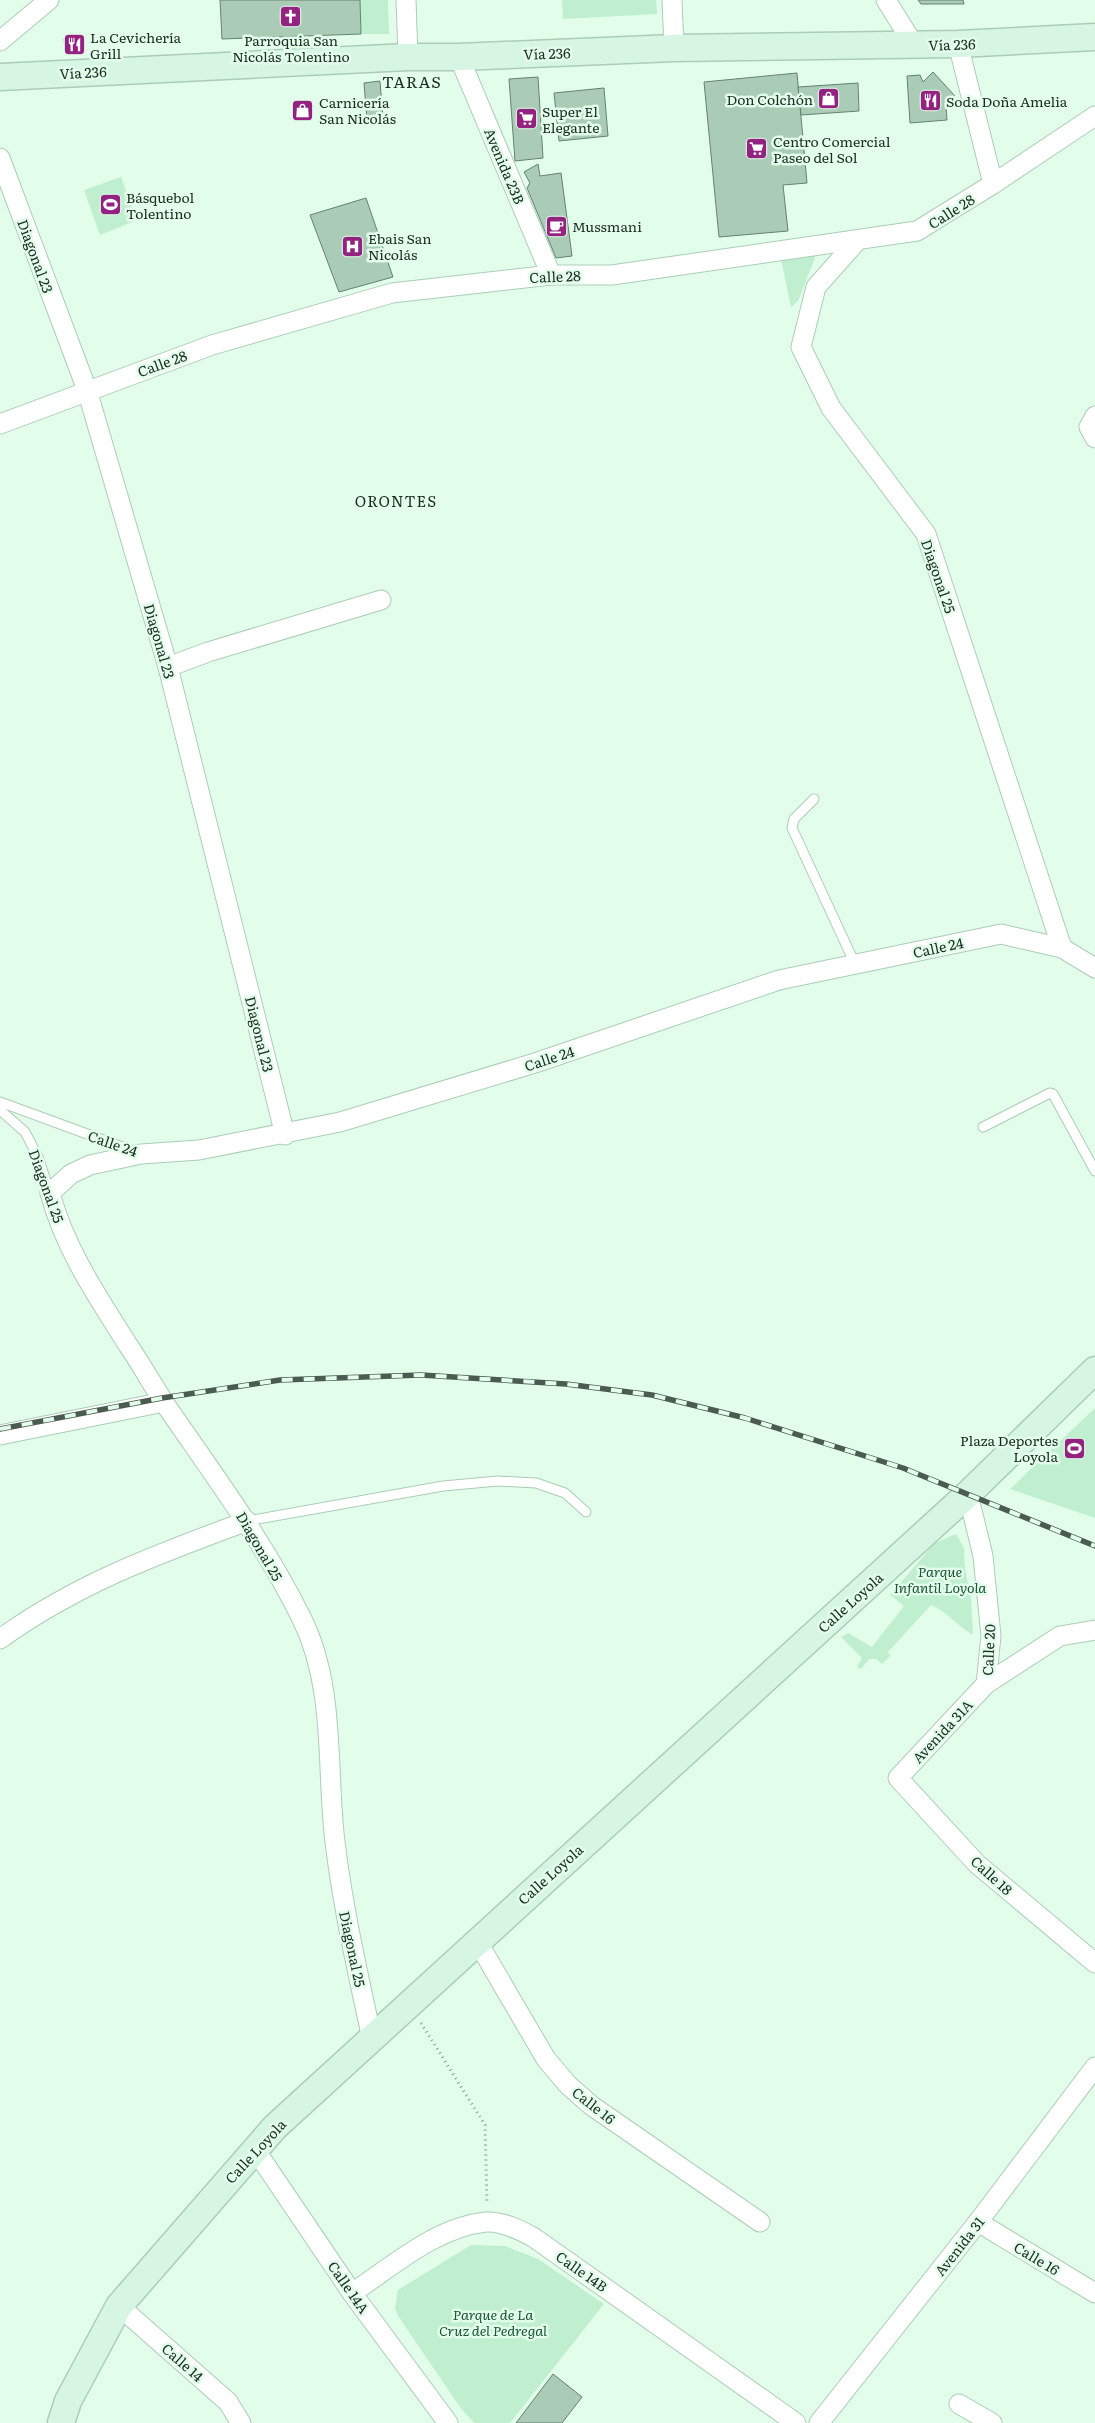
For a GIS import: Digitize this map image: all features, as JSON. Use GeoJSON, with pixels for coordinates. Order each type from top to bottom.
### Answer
{"type":"FeatureCollection","features":[{"type":"Feature","properties":{"kind":"main road","name":"Vía 236"},"geometry":{"type":"LineString","coordinates":[[0,77],[408,57],[459,57],[674,48],[958,44],[1095,37]]}},
{"type":"Feature","properties":{"kind":"main road","name":"Calle Loyola"},"geometry":{"type":"LineString","coordinates":[[61,2423],[68,2401],[119,2306],[254,2148],[477,1941],[968,1494],[1095,1370]]}},
{"type":"Feature","properties":{"kind":"street"},"geometry":{"type":"LineString","coordinates":[[0,41],[49,0]]}},
{"type":"Feature","properties":{"kind":"street"},"geometry":{"type":"LineString","coordinates":[[406,0],[408,57]]}},
{"type":"Feature","properties":{"kind":"street"},"geometry":{"type":"LineString","coordinates":[[672,0],[674,48]]}},
{"type":"Feature","properties":{"kind":"street"},"geometry":{"type":"LineString","coordinates":[[886,0],[914,45]]}},
{"type":"Feature","properties":{"kind":"street"},"geometry":{"type":"LineString","coordinates":[[958,44],[993,184]]}},
{"type":"Feature","properties":{"kind":"street","name":"Avenida 23B"},"geometry":{"type":"LineString","coordinates":[[459,57],[551,275]]}},
{"type":"Feature","properties":{"kind":"street","name":"Calle 28"},"geometry":{"type":"LineString","coordinates":[[0,424],[212,345],[392,292],[551,275],[612,275],[917,231],[993,184],[1095,116]]}},
{"type":"Feature","properties":{"kind":"street","name":"Diagonal 23"},"geometry":{"type":"LineString","coordinates":[[0,158],[87,390],[168,667],[285,1135]]}},
{"type":"Feature","properties":{"kind":"street","name":"Diagonal 25"},"geometry":{"type":"LineString","coordinates":[[857,241],[816,287],[801,347],[831,408],[926,534],[1062,948]]}},
{"type":"Feature","properties":{"kind":"street"},"geometry":{"type":"LineString","coordinates":[[168,667],[208,652],[381,600]]}},
{"type":"Feature","properties":{"kind":"street","name":"Calle 24"},"geometry":{"type":"LineString","coordinates":[[141,1154],[199,1150],[285,1135],[340,1122],[535,1063],[778,980],[1001,934],[1062,948],[1095,968]]}},
{"type":"Feature","properties":{"kind":"street"},"geometry":{"type":"LineString","coordinates":[[50,1193],[71,1174],[90,1165],[141,1154]]}},
{"type":"Feature","properties":{"kind":"street","name":"Diagonal 25"},"geometry":{"type":"LineString","coordinates":[[50,1193],[55,1213],[90,1286],[164,1402],[247,1521],[302,1619],[315,1650],[324,1690],[334,1839],[341,1891],[372,2039]]}},
{"type":"Feature","properties":{"kind":"street"},"geometry":{"type":"LineString","coordinates":[[0,1436],[164,1402]]}},
{"type":"Feature","properties":{"kind":"street","name":"Calle 20"},"geometry":{"type":"LineString","coordinates":[[968,1494],[983,1556],[991,1636],[986,1684]]}},
{"type":"Feature","properties":{"kind":"street"},"geometry":{"type":"LineString","coordinates":[[0,1640],[33,1615],[93,1582],[167,1551],[247,1521]]}},
{"type":"Feature","properties":{"kind":"street","name":"Calle 20"},"geometry":{"type":"LineString","coordinates":[[986,1684],[1060,1636],[1095,1630]]}},
{"type":"Feature","properties":{"kind":"street","name":"Avenida 31A"},"geometry":{"type":"LineString","coordinates":[[898,1778],[986,1684]]}},
{"type":"Feature","properties":{"kind":"street","name":"Calle 18"},"geometry":{"type":"LineString","coordinates":[[898,1778],[977,1864],[1095,1963]]}},
{"type":"Feature","properties":{"kind":"street","name":"Calle 16"},"geometry":{"type":"LineString","coordinates":[[477,1941],[546,2059],[568,2085],[592,2106],[760,2222]]}},
{"type":"Feature","properties":{"kind":"street","name":"Avenida 31"},"geometry":{"type":"LineString","coordinates":[[820,2423],[978,2222],[1095,2067]]}},
{"type":"Feature","properties":{"kind":"street","name":"Calle 14A"},"geometry":{"type":"LineString","coordinates":[[254,2148],[352,2293],[448,2423]]}},
{"type":"Feature","properties":{"kind":"street","name":"Calle 14B"},"geometry":{"type":"LineString","coordinates":[[352,2293],[429,2241],[459,2228],[488,2222],[514,2228],[533,2237],[796,2423]]}},
{"type":"Feature","properties":{"kind":"street","name":"Calle 16"},"geometry":{"type":"LineString","coordinates":[[978,2222],[1095,2293]]}},
{"type":"Feature","properties":{"kind":"street","name":"Calle 14"},"geometry":{"type":"LineString","coordinates":[[119,2306],[228,2402],[241,2423]]}},
{"type":"Feature","properties":{"kind":"street"},"geometry":{"type":"LineString","coordinates":[[959,2404],[992,2423]]}},
{"type":"Feature","properties":{"kind":"lane"},"geometry":{"type":"LineString","coordinates":[[814,799],[794,819],[792,828],[855,964]]}},
{"type":"Feature","properties":{"kind":"lane"},"geometry":{"type":"LineString","coordinates":[[984,1127],[1050,1093],[1053,1094],[1095,1170]]}},
{"type":"Feature","properties":{"kind":"lane","name":"Calle 24"},"geometry":{"type":"LineString","coordinates":[[0,1102],[141,1154]]}},
{"type":"Feature","properties":{"kind":"lane","name":"Diagonal 25"},"geometry":{"type":"LineString","coordinates":[[0,1110],[24,1132],[38,1156],[50,1193]]}},
{"type":"Feature","properties":{"kind":"lane"},"geometry":{"type":"LineString","coordinates":[[247,1521],[443,1486],[498,1481],[536,1483],[565,1493],[586,1512]]}},
{"type":"Feature","properties":{"kind":"path"},"geometry":{"type":"LineString","coordinates":[[409,2004],[485,2125],[488,2222]]}},
{"type":"Feature","properties":{"kind":"green space"},"geometry":{"type":"Polygon","coordinates":[[[360,0],[388,0],[389,34],[361,34],[360,0]]]}},
{"type":"Feature","properties":{"kind":"green space"},"geometry":{"type":"Polygon","coordinates":[[[562,0],[656,0],[657,14],[563,19],[562,0]]]}},
{"type":"Feature","properties":{"kind":"green space","name":"Básquebol Tolentino"},"geometry":{"type":"Polygon","coordinates":[[[121,177],[137,220],[100,235],[84,190],[121,177]]]}},
{"type":"Feature","properties":{"kind":"green space"},"geometry":{"type":"Polygon","coordinates":[[[780,254],[816,255],[798,301],[791,307],[780,254]]]}},
{"type":"Feature","properties":{"kind":"green space","name":"Plaza Deportes Loyola"},"geometry":{"type":"Polygon","coordinates":[[[1095,1408],[1095,1518],[1010,1489],[1095,1408]]]}},
{"type":"Feature","properties":{"kind":"green space","name":"Parque Infantil Loyola"},"geometry":{"type":"Polygon","coordinates":[[[956,1534],[964,1548],[965,1570],[971,1596],[973,1635],[942,1611],[931,1605],[887,1653],[891,1655],[882,1664],[876,1659],[869,1659],[861,1669],[857,1667],[862,1658],[841,1637],[848,1633],[872,1647],[904,1606],[890,1595],[935,1543],[956,1534]]]}},
{"type":"Feature","properties":{"kind":"green space","name":"Parque de La Cruz del Pedregal"},"geometry":{"type":"Polygon","coordinates":[[[471,2245],[505,2246],[538,2259],[604,2304],[510,2423],[474,2423],[460,2407],[398,2316],[395,2308],[398,2290],[471,2245]]]}},
{"type":"Feature","properties":{"kind":"building","name":"Parroquia San Nicolás Tolentino"},"geometry":{"type":"Polygon","coordinates":[[[220,0],[360,0],[361,34],[222,39],[220,0]]]}},
{"type":"Feature","properties":{"kind":"building"},"geometry":{"type":"Polygon","coordinates":[[[918,0],[963,0],[964,4],[921,4],[918,0]]]}},
{"type":"Feature","properties":{"kind":"building","name":"La Cevichería Grill"},"geometry":{"type":"Polygon","coordinates":[[[64,39],[83,39],[83,51],[66,53],[64,39]]]}},
{"type":"Feature","properties":{"kind":"building","name":"Soda Doña Amelia"},"geometry":{"type":"Polygon","coordinates":[[[933,72],[955,96],[946,105],[947,120],[910,123],[907,76],[920,75],[923,82],[933,72]]]}},
{"type":"Feature","properties":{"kind":"building","name":"Centro Comercial Paseo del Sol"},"geometry":{"type":"Polygon","coordinates":[[[797,73],[807,183],[783,185],[788,231],[719,237],[704,82],[797,73]]]}},
{"type":"Feature","properties":{"kind":"building","name":"Super El Elegante"},"geometry":{"type":"Polygon","coordinates":[[[538,77],[543,158],[515,161],[509,79],[538,77]]]}},
{"type":"Feature","properties":{"kind":"building"},"geometry":{"type":"Polygon","coordinates":[[[380,81],[383,118],[367,120],[364,83],[380,81]]]}},
{"type":"Feature","properties":{"kind":"building","name":"Don Colchón"},"geometry":{"type":"Polygon","coordinates":[[[858,83],[859,111],[801,115],[798,87],[858,83]]]}},
{"type":"Feature","properties":{"kind":"building"},"geometry":{"type":"Polygon","coordinates":[[[604,88],[608,136],[559,141],[554,93],[604,88]]]}},
{"type":"Feature","properties":{"kind":"building","name":"Mussmani"},"geometry":{"type":"Polygon","coordinates":[[[538,164],[540,176],[561,173],[572,256],[556,258],[527,188],[530,183],[524,172],[538,164]]]}},
{"type":"Feature","properties":{"kind":"building","name":"Ebais San Nicolás"},"geometry":{"type":"Polygon","coordinates":[[[366,198],[393,277],[339,292],[310,215],[366,198]]]}},
{"type":"Feature","properties":{"kind":"building"},"geometry":{"type":"Polygon","coordinates":[[[553,2374],[582,2397],[562,2423],[516,2423],[553,2374]]]}},
{"type":"Feature","properties":{"kind":"railway"},"geometry":{"type":"LineString","coordinates":[[0,1429],[162,1398],[280,1380],[421,1375],[566,1384],[652,1395],[745,1418],[903,1468],[1095,1546]]}},
{"type":"Feature","properties":{"kind":"place","name":"Parroquia San Nicolás Tolentino"},"geometry":{"type":"Point","coordinates":[291,17]}},
{"type":"Feature","properties":{"kind":"place","name":"La Cevichería Grill"},"geometry":{"type":"Point","coordinates":[74,45]}},
{"type":"Feature","properties":{"kind":"place","name":"Don Colchón"},"geometry":{"type":"Point","coordinates":[829,99]}},
{"type":"Feature","properties":{"kind":"place","name":"Soda Doña Amelia"},"geometry":{"type":"Point","coordinates":[930,101]}},
{"type":"Feature","properties":{"kind":"place","name":"Carnicería San Nicolás"},"geometry":{"type":"Point","coordinates":[303,110]}},
{"type":"Feature","properties":{"kind":"place","name":"Super El Elegante"},"geometry":{"type":"Point","coordinates":[526,119]}},
{"type":"Feature","properties":{"kind":"place","name":"Centro Comercial Paseo del Sol"},"geometry":{"type":"Point","coordinates":[757,149]}},
{"type":"Feature","properties":{"kind":"place","name":"Básquebol Tolentino"},"geometry":{"type":"Point","coordinates":[110,205]}},
{"type":"Feature","properties":{"kind":"place","name":"Mussmani"},"geometry":{"type":"Point","coordinates":[556,226]}},
{"type":"Feature","properties":{"kind":"place","name":"Ebais San Nicolás"},"geometry":{"type":"Point","coordinates":[352,246]}},
{"type":"Feature","properties":{"kind":"place","name":"Plaza Deportes Loyola"},"geometry":{"type":"Point","coordinates":[1074,1448]}},
{"type":"Feature","properties":{"kind":"district","name":"TARAS"},"geometry":{"type":"Point","coordinates":[412,81]}},
{"type":"Feature","properties":{"kind":"district","name":"ORONTES"},"geometry":{"type":"Point","coordinates":[396,500]}}]}
